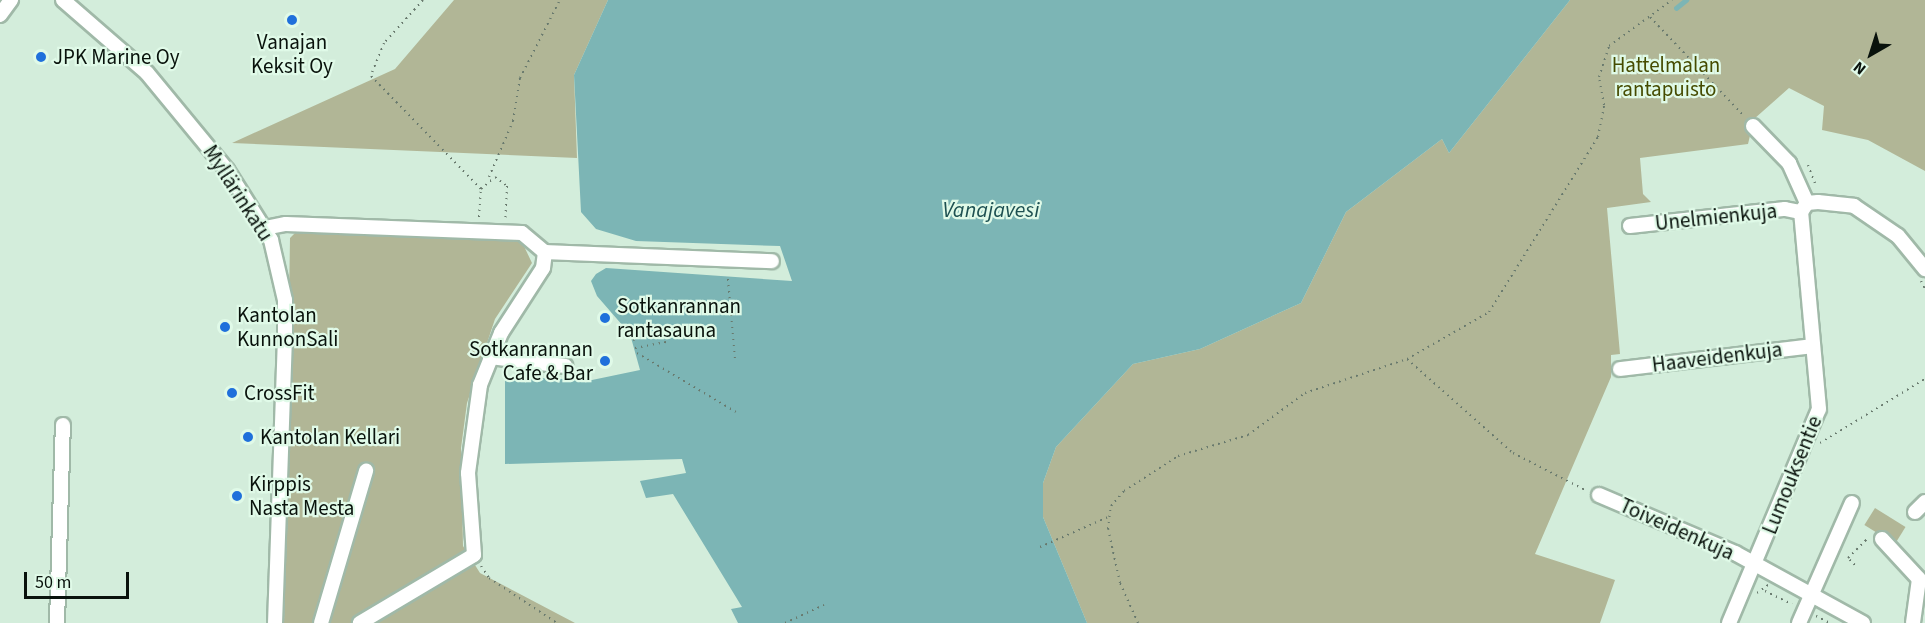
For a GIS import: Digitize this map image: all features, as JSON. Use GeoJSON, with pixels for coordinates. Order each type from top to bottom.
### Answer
{"type":"FeatureCollection","features":[{"type":"Feature","properties":{"kind":"street"},"geometry":{"type":"LineString","coordinates":[[0,15],[11,0]]}},
{"type":"Feature","properties":{"kind":"street","name":"Myllärinkatu"},"geometry":{"type":"LineString","coordinates":[[63,0],[147,73],[227,170],[265,228],[277,261],[285,328],[275,623]]}},
{"type":"Feature","properties":{"kind":"street","name":"Lumouksentie"},"geometry":{"type":"LineString","coordinates":[[1729,623],[1819,409],[1804,208],[1789,160],[1753,126]]}},
{"type":"Feature","properties":{"kind":"street","name":"Unelmienkuja"},"geometry":{"type":"LineString","coordinates":[[1630,226],[1804,208],[1836,202],[1864,212],[1898,237],[1922,273]]}},
{"type":"Feature","properties":{"kind":"street"},"geometry":{"type":"LineString","coordinates":[[265,228],[286,224],[504,232],[536,239],[545,252],[543,268],[490,357],[480,385],[468,473],[474,555],[360,623]]}},
{"type":"Feature","properties":{"kind":"street"},"geometry":{"type":"LineString","coordinates":[[545,252],[772,261]]}},
{"type":"Feature","properties":{"kind":"street","name":"Haaveidenkuja"},"geometry":{"type":"LineString","coordinates":[[1620,369],[1813,346]]}},
{"type":"Feature","properties":{"kind":"street"},"geometry":{"type":"LineString","coordinates":[[490,357],[565,366]]}},
{"type":"Feature","properties":{"kind":"street"},"geometry":{"type":"LineString","coordinates":[[57,623],[63,425]]}},
{"type":"Feature","properties":{"kind":"street"},"geometry":{"type":"LineString","coordinates":[[321,623],[366,471]]}},
{"type":"Feature","properties":{"kind":"street","name":"Toiveidenkuja"},"geometry":{"type":"LineString","coordinates":[[1599,495],[1735,553],[1754,566],[1863,623]]}},
{"type":"Feature","properties":{"kind":"street"},"geometry":{"type":"LineString","coordinates":[[1799,623],[1852,503]]}},
{"type":"Feature","properties":{"kind":"street"},"geometry":{"type":"LineString","coordinates":[[1882,539],[1919,579],[1913,623]]}},
{"type":"Feature","properties":{"kind":"path"},"geometry":{"type":"LineString","coordinates":[[423,0],[384,43],[371,76],[480,189]]}},
{"type":"Feature","properties":{"kind":"path"},"geometry":{"type":"LineString","coordinates":[[480,232],[480,189],[489,177],[513,122],[520,78],[560,0]]}},
{"type":"Feature","properties":{"kind":"path"},"geometry":{"type":"LineString","coordinates":[[1040,547],[1108,517],[1124,491],[1178,456],[1248,435],[1334,380],[1407,359],[1489,312],[1598,137],[1604,105],[1599,77],[1608,46],[1672,0]]}},
{"type":"Feature","properties":{"kind":"path"},"geometry":{"type":"LineString","coordinates":[[1649,17],[1753,126]]}},
{"type":"Feature","properties":{"kind":"path"},"geometry":{"type":"LineString","coordinates":[[1808,165],[1817,191]]}},
{"type":"Feature","properties":{"kind":"path"},"geometry":{"type":"LineString","coordinates":[[489,177],[507,186],[504,232]]}},
{"type":"Feature","properties":{"kind":"path"},"geometry":{"type":"LineString","coordinates":[[1922,273],[1925,289]]}},
{"type":"Feature","properties":{"kind":"path"},"geometry":{"type":"LineString","coordinates":[[728,279],[735,359]]}},
{"type":"Feature","properties":{"kind":"path"},"geometry":{"type":"LineString","coordinates":[[633,340],[655,330]]}},
{"type":"Feature","properties":{"kind":"path"},"geometry":{"type":"LineString","coordinates":[[635,348],[667,342]]}},
{"type":"Feature","properties":{"kind":"path"},"geometry":{"type":"LineString","coordinates":[[637,353],[735,412]]}},
{"type":"Feature","properties":{"kind":"path"},"geometry":{"type":"LineString","coordinates":[[1407,359],[1513,453],[1599,495]]}},
{"type":"Feature","properties":{"kind":"path"},"geometry":{"type":"LineString","coordinates":[[1802,452],[1925,379]]}},
{"type":"Feature","properties":{"kind":"path"},"geometry":{"type":"LineString","coordinates":[[1108,517],[1120,584],[1138,623]]}},
{"type":"Feature","properties":{"kind":"path"},"geometry":{"type":"LineString","coordinates":[[1855,565],[1848,558],[1874,532],[1882,539]]}},
{"type":"Feature","properties":{"kind":"path"},"geometry":{"type":"LineString","coordinates":[[474,555],[489,579],[557,623]]}},
{"type":"Feature","properties":{"kind":"path"},"geometry":{"type":"LineString","coordinates":[[785,623],[824,604]]}},
{"type":"Feature","properties":{"kind":"green space"},"geometry":{"type":"Polygon","coordinates":[[[454,0],[608,0],[574,75],[577,158],[232,143],[395,69],[454,0]]]}},
{"type":"Feature","properties":{"kind":"green space","name":"Hattelmalan rantapuisto"},"geometry":{"type":"Polygon","coordinates":[[[1570,0],[1925,0],[1925,171],[1868,140],[1822,130],[1824,106],[1789,88],[1754,119],[1748,144],[1640,158],[1643,194],[1651,202],[1607,208],[1620,354],[1611,355],[1611,377],[1535,554],[1615,580],[1600,623],[1087,623],[1043,517],[1043,483],[1056,447],[1133,364],[1200,349],[1301,303],[1346,212],[1442,139],[1449,153],[1570,0]]]}},
{"type":"Feature","properties":{"kind":"green space"},"geometry":{"type":"Polygon","coordinates":[[[297,231],[414,237],[484,233],[522,242],[532,263],[495,319],[467,403],[461,448],[463,546],[480,573],[575,623],[284,623],[290,238],[297,231]]]}},
{"type":"Feature","properties":{"kind":"green space"},"geometry":{"type":"Polygon","coordinates":[[[1875,508],[1906,527],[1895,544],[1864,525],[1875,508]]]}},
{"type":"Feature","properties":{"kind":"water","name":"Vanajavesi"},"geometry":{"type":"Polygon","coordinates":[[[608,0],[1570,0],[1449,153],[1442,139],[1346,212],[1301,303],[1200,349],[1133,364],[1056,447],[1043,483],[1043,517],[1087,623],[738,623],[731,609],[742,607],[673,494],[646,498],[640,481],[686,473],[682,459],[505,464],[505,377],[592,380],[640,370],[630,334],[597,296],[591,281],[596,274],[606,268],[792,281],[780,246],[636,241],[596,229],[581,212],[574,75],[608,0]]]}},
{"type":"Feature","properties":{"kind":"waterway"},"geometry":{"type":"LineString","coordinates":[[1676,8],[1686,0]]}},
{"type":"Feature","properties":{"kind":"place","name":"Vanajan Keksit Oy"},"geometry":{"type":"Point","coordinates":[292,20]}},
{"type":"Feature","properties":{"kind":"place","name":"JPK Marine Oy"},"geometry":{"type":"Point","coordinates":[41,57]}},
{"type":"Feature","properties":{"kind":"place","name":"Sotkanrannan rantasauna"},"geometry":{"type":"Point","coordinates":[605,318]}},
{"type":"Feature","properties":{"kind":"place","name":"Kantolan KunnonSali"},"geometry":{"type":"Point","coordinates":[225,327]}},
{"type":"Feature","properties":{"kind":"place","name":"Sotkanrannan Cafe & Bar"},"geometry":{"type":"Point","coordinates":[605,361]}},
{"type":"Feature","properties":{"kind":"place","name":"CrossFit"},"geometry":{"type":"Point","coordinates":[232,393]}},
{"type":"Feature","properties":{"kind":"place","name":"Kantolan Kellari"},"geometry":{"type":"Point","coordinates":[248,437]}},
{"type":"Feature","properties":{"kind":"place","name":"Kirppis Nasta Mesta"},"geometry":{"type":"Point","coordinates":[237,496]}}]}
